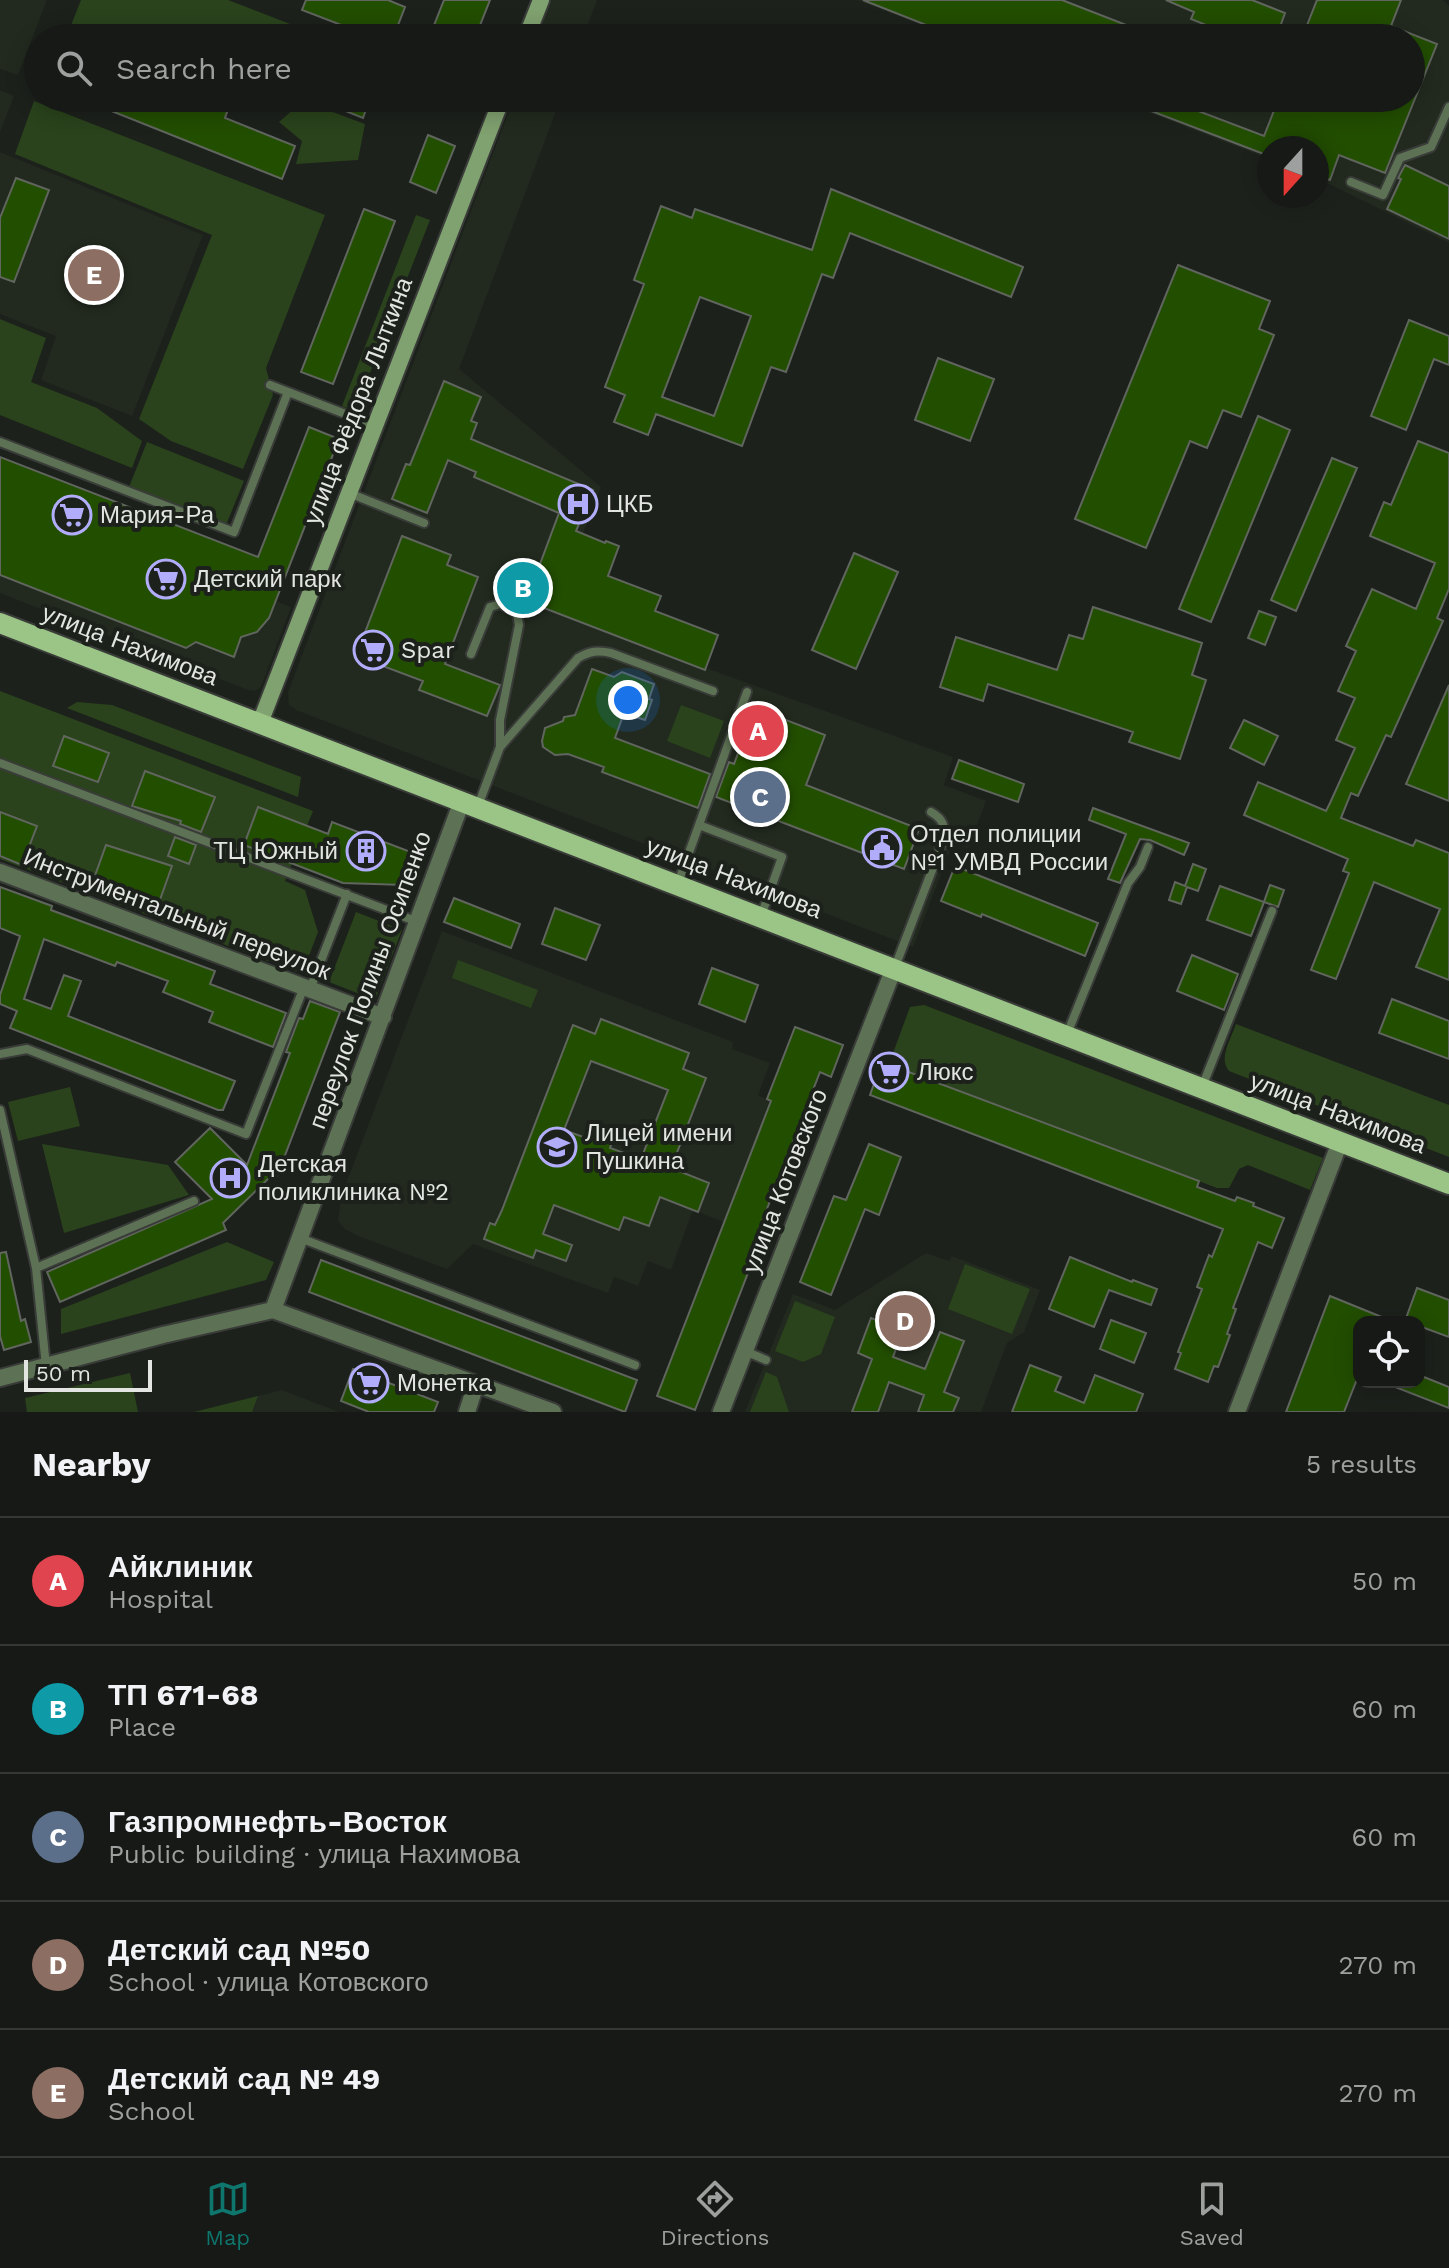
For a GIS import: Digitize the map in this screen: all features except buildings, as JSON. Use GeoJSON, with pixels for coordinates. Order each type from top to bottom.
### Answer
{"type":"FeatureCollection","features":[{"type":"Feature","properties":{"kind":"main road","name":"улица Нахимова"},"geometry":{"type":"LineString","coordinates":[[0,623],[1449,1184]]}},
{"type":"Feature","properties":{"kind":"street"},"geometry":{"type":"LineString","coordinates":[[532,24],[541,0]]}},
{"type":"Feature","properties":{"kind":"street","name":"улица Фёдора Лыткина"},"geometry":{"type":"LineString","coordinates":[[260,723],[497,112]]}},
{"type":"Feature","properties":{"kind":"street","name":"переулок Полины Осипенко"},"geometry":{"type":"LineString","coordinates":[[273,1310],[418,922],[470,804]]}},
{"type":"Feature","properties":{"kind":"street","name":"Инструментальный переулок"},"geometry":{"type":"LineString","coordinates":[[0,872],[383,1017]]}},
{"type":"Feature","properties":{"kind":"street","name":"улица Котовского"},"geometry":{"type":"LineString","coordinates":[[721,1412],[894,968]]}},
{"type":"Feature","properties":{"kind":"street"},"geometry":{"type":"LineString","coordinates":[[1237,1412],[1340,1142]]}},
{"type":"Feature","properties":{"kind":"street"},"geometry":{"type":"LineString","coordinates":[[0,1378],[273,1310],[553,1412]]}},
{"type":"Feature","properties":{"kind":"street"},"geometry":{"type":"LineString","coordinates":[[467,1412],[476,1384]]}},
{"type":"Feature","properties":{"kind":"lane"},"geometry":{"type":"LineString","coordinates":[[1351,182],[1383,195],[1400,158],[1431,147],[1449,107]]}},
{"type":"Feature","properties":{"kind":"lane"},"geometry":{"type":"LineString","coordinates":[[270,385],[374,425]]}},
{"type":"Feature","properties":{"kind":"lane"},"geometry":{"type":"LineString","coordinates":[[0,442],[234,532],[288,392]]}},
{"type":"Feature","properties":{"kind":"lane"},"geometry":{"type":"LineString","coordinates":[[348,493],[424,523]]}},
{"type":"Feature","properties":{"kind":"lane"},"geometry":{"type":"LineString","coordinates":[[471,654],[490,607],[500,604],[517,613],[519,625],[500,720],[500,747]]}},
{"type":"Feature","properties":{"kind":"lane"},"geometry":{"type":"LineString","coordinates":[[470,804],[500,747],[578,658],[587,652],[599,650],[611,653],[713,691]]}},
{"type":"Feature","properties":{"kind":"lane"},"geometry":{"type":"LineString","coordinates":[[678,885],[747,692]]}},
{"type":"Feature","properties":{"kind":"lane"},"geometry":{"type":"LineString","coordinates":[[0,763],[418,922]]}},
{"type":"Feature","properties":{"kind":"lane"},"geometry":{"type":"LineString","coordinates":[[894,968],[944,839],[945,827],[940,818],[931,812]]}},
{"type":"Feature","properties":{"kind":"lane"},"geometry":{"type":"LineString","coordinates":[[699,825],[782,857],[761,917]]}},
{"type":"Feature","properties":{"kind":"lane"},"geometry":{"type":"LineString","coordinates":[[1067,1035],[1128,883],[1140,867],[1148,847]]}},
{"type":"Feature","properties":{"kind":"lane"},"geometry":{"type":"LineString","coordinates":[[0,1054],[27,1049],[246,1134],[347,894]]}},
{"type":"Feature","properties":{"kind":"lane"},"geometry":{"type":"LineString","coordinates":[[1202,1088],[1272,911]]}},
{"type":"Feature","properties":{"kind":"lane"},"geometry":{"type":"LineString","coordinates":[[0,1110],[36,1268],[46,1366]]}},
{"type":"Feature","properties":{"kind":"lane"},"geometry":{"type":"LineString","coordinates":[[36,1268],[194,1201]]}},
{"type":"Feature","properties":{"kind":"lane"},"geometry":{"type":"LineString","coordinates":[[300,1238],[635,1365]]}},
{"type":"Feature","properties":{"kind":"lane"},"geometry":{"type":"LineString","coordinates":[[745,1351],[766,1360]]}},
{"type":"Feature","properties":{"kind":"shaded area"},"geometry":{"type":"Polygon","coordinates":[[[0,0],[47,0],[38,24],[24,24],[24,59],[18,75],[0,69],[0,0]]]}},
{"type":"Feature","properties":{"kind":"shaded area"},"geometry":{"type":"Polygon","coordinates":[[[551,0],[597,0],[588,24],[542,24],[551,0]]]}},
{"type":"Feature","properties":{"kind":"shaded area"},"geometry":{"type":"Polygon","coordinates":[[[857,0],[1443,0],[1449,6],[1449,243],[1329,184],[1329,136],[1257,136],[1257,154],[1147,112],[1425,112],[1425,24],[920,24],[857,0]]]}},
{"type":"Feature","properties":{"kind":"shaded area"},"geometry":{"type":"Polygon","coordinates":[[[0,90],[14,96],[0,132],[0,90]]]}},
{"type":"Feature","properties":{"kind":"shaded area"},"geometry":{"type":"Polygon","coordinates":[[[509,112],[556,112],[459,369],[601,487],[553,610],[705,670],[953,757],[944,785],[986,801],[968,848],[953,843],[913,947],[296,710],[289,705],[288,692],[509,112]]]}},
{"type":"Feature","properties":{"kind":"shaded area"},"geometry":{"type":"Polygon","coordinates":[[[0,152],[203,235],[132,416],[41,380],[56,336],[0,314],[0,152]]]}},
{"type":"Feature","properties":{"kind":"shaded area"},"geometry":{"type":"Polygon","coordinates":[[[0,494],[291,607],[261,687],[255,691],[248,690],[0,593],[0,494]]]}},
{"type":"Feature","properties":{"kind":"shaded area","name":"Лицей имени Пушкина"},"geometry":{"type":"Polygon","coordinates":[[[442,931],[733,1042],[732,1049],[770,1063],[758,1095],[771,1101],[724,1222],[693,1210],[671,1270],[648,1261],[638,1286],[614,1277],[608,1293],[473,1244],[447,1269],[358,1236],[338,1221],[341,1197],[442,931]]]}},
{"type":"Feature","properties":{"kind":"shaded area"},"geometry":{"type":"Polygon","coordinates":[[[926,1253],[949,1261],[952,1256],[1040,1290],[1024,1332],[1007,1343],[981,1412],[745,1412],[793,1294],[835,1310],[926,1253]]]}},
{"type":"Feature","properties":{"kind":"shaded area"},"geometry":{"type":"Polygon","coordinates":[[[282,1390],[339,1412],[194,1412],[282,1390]]]}},
{"type":"Feature","properties":{"kind":"green space"},"geometry":{"type":"Polygon","coordinates":[[[81,0],[228,0],[290,24],[72,24],[81,0]]]}},
{"type":"Feature","properties":{"kind":"green space"},"geometry":{"type":"Polygon","coordinates":[[[30,112],[62,112],[325,215],[266,368],[273,395],[243,469],[171,441],[139,419],[212,235],[15,154],[30,112]]]}},
{"type":"Feature","properties":{"kind":"green space"},"geometry":{"type":"Polygon","coordinates":[[[290,112],[333,112],[365,124],[358,160],[296,164],[302,141],[279,122],[290,112]]]}},
{"type":"Feature","properties":{"kind":"green space"},"geometry":{"type":"Polygon","coordinates":[[[416,215],[430,220],[355,411],[342,406],[416,215]]]}},
{"type":"Feature","properties":{"kind":"green space"},"geometry":{"type":"Polygon","coordinates":[[[0,319],[46,338],[31,382],[97,408],[142,441],[132,468],[0,415],[0,319]]]}},
{"type":"Feature","properties":{"kind":"green space"},"geometry":{"type":"Polygon","coordinates":[[[147,442],[244,481],[226,525],[129,487],[147,442]]]}},
{"type":"Feature","properties":{"kind":"green space"},"geometry":{"type":"Polygon","coordinates":[[[0,691],[313,811],[285,881],[305,890],[318,932],[302,974],[0,859],[0,691]]]}},
{"type":"Feature","properties":{"kind":"green space"},"geometry":{"type":"Polygon","coordinates":[[[77,702],[112,705],[301,777],[298,797],[67,708],[77,702]]]}},
{"type":"Feature","properties":{"kind":"green space"},"geometry":{"type":"Polygon","coordinates":[[[681,705],[724,721],[710,758],[667,741],[681,705]]]}},
{"type":"Feature","properties":{"kind":"green space"},"geometry":{"type":"Polygon","coordinates":[[[356,912],[402,930],[375,1000],[329,982],[356,912]]]}},
{"type":"Feature","properties":{"kind":"green space"},"geometry":{"type":"Polygon","coordinates":[[[458,960],[538,990],[531,1008],[452,978],[458,960]]]}},
{"type":"Feature","properties":{"kind":"green space"},"geometry":{"type":"Polygon","coordinates":[[[924,1005],[1323,1158],[1310,1190],[1248,1165],[1239,1169],[1229,1188],[1217,1188],[889,1064],[910,1007],[924,1005]]]}},
{"type":"Feature","properties":{"kind":"green space"},"geometry":{"type":"Polygon","coordinates":[[[1236,1024],[1449,1105],[1449,1157],[1229,1071],[1225,1054],[1236,1024]]]}},
{"type":"Feature","properties":{"kind":"green space"},"geometry":{"type":"Polygon","coordinates":[[[70,1087],[80,1126],[18,1141],[8,1102],[70,1087]]]}},
{"type":"Feature","properties":{"kind":"green space"},"geometry":{"type":"Polygon","coordinates":[[[42,1144],[168,1165],[189,1195],[64,1233],[42,1144]]]}},
{"type":"Feature","properties":{"kind":"green space"},"geometry":{"type":"Polygon","coordinates":[[[227,1242],[274,1262],[266,1280],[61,1334],[61,1309],[227,1242]]]}},
{"type":"Feature","properties":{"kind":"green space"},"geometry":{"type":"Polygon","coordinates":[[[965,1264],[1030,1289],[1012,1334],[948,1309],[965,1264]]]}},
{"type":"Feature","properties":{"kind":"green space"},"geometry":{"type":"Polygon","coordinates":[[[795,1301],[835,1317],[821,1354],[803,1362],[775,1351],[795,1301]]]}},
{"type":"Feature","properties":{"kind":"green space"},"geometry":{"type":"Polygon","coordinates":[[[766,1372],[777,1377],[789,1412],[750,1412],[766,1372]]]}},
{"type":"Feature","properties":{"kind":"green space"},"geometry":{"type":"Polygon","coordinates":[[[130,1373],[138,1412],[27,1412],[25,1398],[130,1373]]]}},
{"type":"Feature","properties":{"kind":"green space"},"geometry":{"type":"Polygon","coordinates":[[[258,1396],[252,1412],[194,1412],[258,1396]]]}},
{"type":"Feature","properties":{"kind":"place","name":"Детский сад № 49"},"geometry":{"type":"Point","coordinates":[94,275]}},
{"type":"Feature","properties":{"kind":"place","name":"ЦКБ"},"geometry":{"type":"Point","coordinates":[578,504]}},
{"type":"Feature","properties":{"kind":"place","name":"Мария-Ра"},"geometry":{"type":"Point","coordinates":[72,515]}},
{"type":"Feature","properties":{"kind":"place","name":"Детский парк"},"geometry":{"type":"Point","coordinates":[166,579]}},
{"type":"Feature","properties":{"kind":"place","name":"ТП 671-68"},"geometry":{"type":"Point","coordinates":[523,588]}},
{"type":"Feature","properties":{"kind":"place","name":"Spar"},"geometry":{"type":"Point","coordinates":[373,650]}},
{"type":"Feature","properties":{"kind":"place","name":"Айклиник"},"geometry":{"type":"Point","coordinates":[758,731]}},
{"type":"Feature","properties":{"kind":"place","name":"Газпромнефть-Восток"},"geometry":{"type":"Point","coordinates":[760,797]}},
{"type":"Feature","properties":{"kind":"place","name":"Отдел полиции №1 УМВД России"},"geometry":{"type":"Point","coordinates":[882,848]}},
{"type":"Feature","properties":{"kind":"place","name":"ТЦ Южный"},"geometry":{"type":"Point","coordinates":[366,851]}},
{"type":"Feature","properties":{"kind":"place","name":"Люкс"},"geometry":{"type":"Point","coordinates":[889,1072]}},
{"type":"Feature","properties":{"kind":"place","name":"Лицей имени Пушкина"},"geometry":{"type":"Point","coordinates":[557,1147]}},
{"type":"Feature","properties":{"kind":"place","name":"Детская поликлиника №2"},"geometry":{"type":"Point","coordinates":[230,1178]}},
{"type":"Feature","properties":{"kind":"place","name":"Детский сад №50"},"geometry":{"type":"Point","coordinates":[905,1321]}},
{"type":"Feature","properties":{"kind":"place","name":"Монетка"},"geometry":{"type":"Point","coordinates":[369,1383]}}]}
